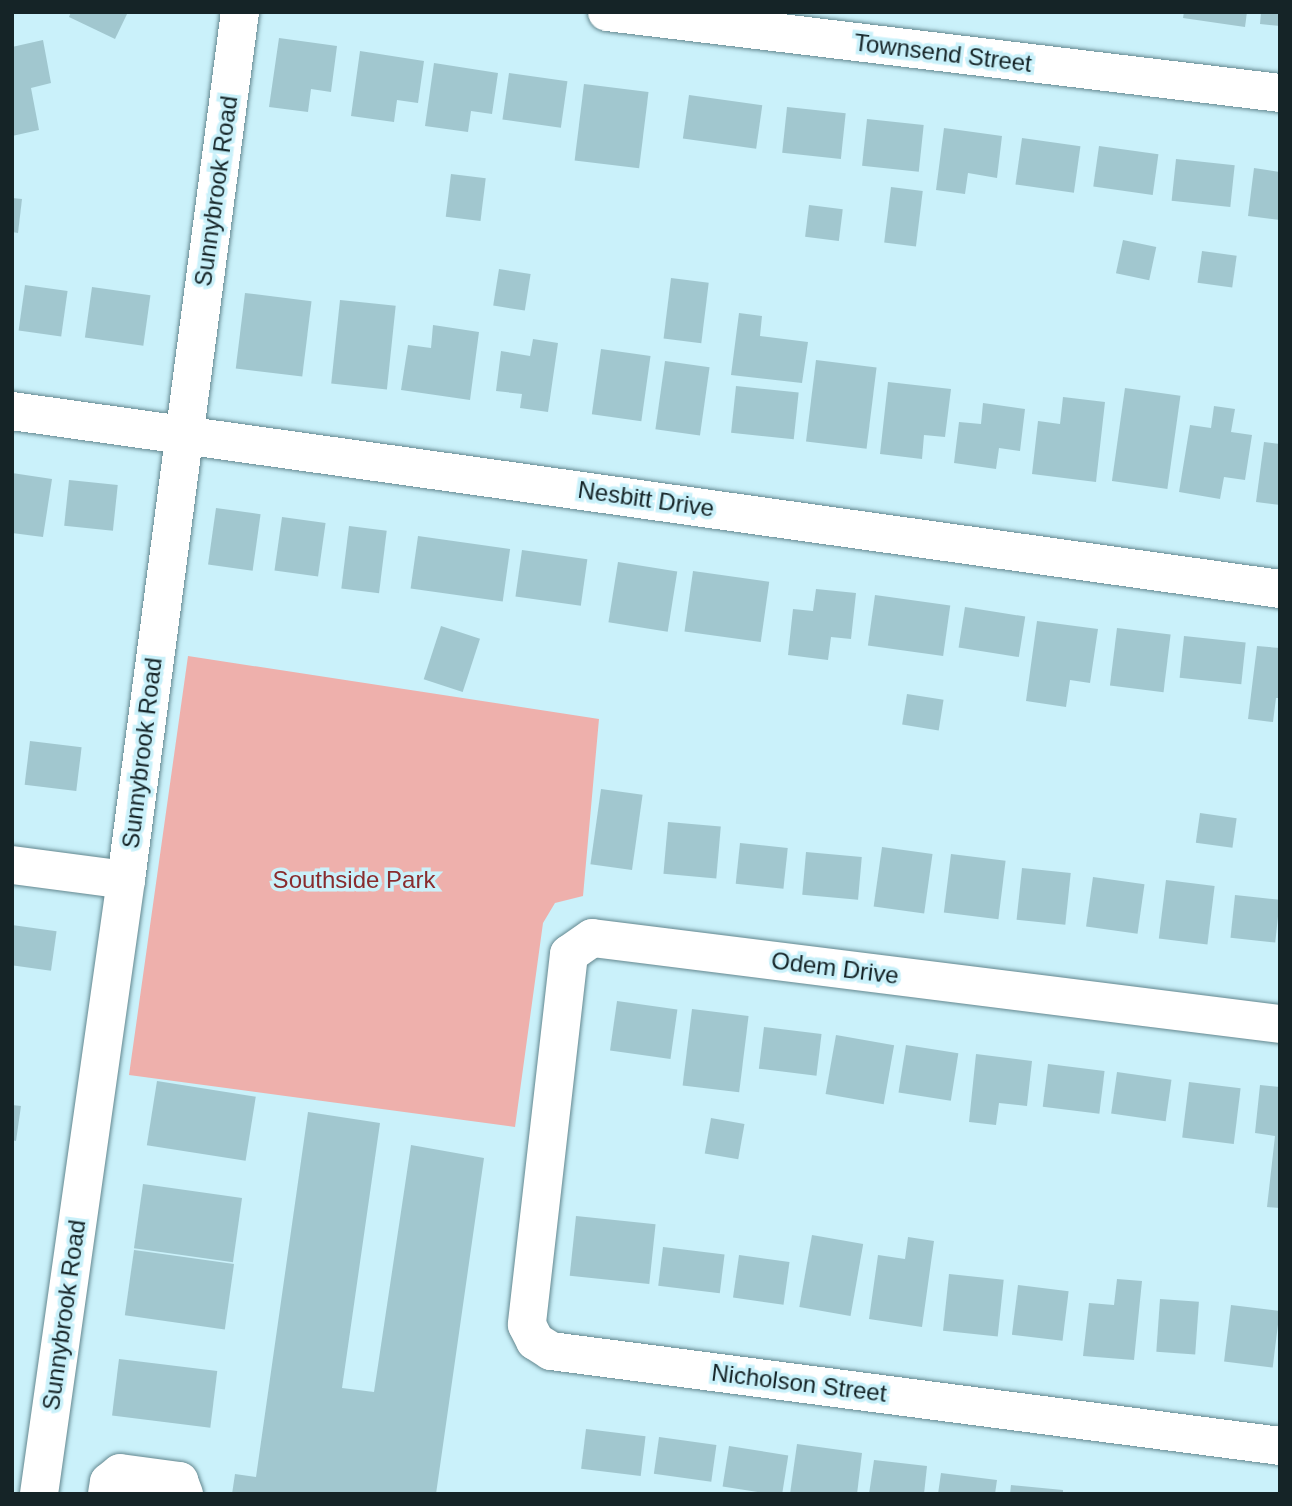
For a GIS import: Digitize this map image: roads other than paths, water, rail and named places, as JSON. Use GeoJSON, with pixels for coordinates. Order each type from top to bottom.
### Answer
{"type":"FeatureCollection","features":[{"type":"Feature","properties":{"kind":"street","name":"Sunnybrook Road"},"geometry":{"type":"LineString","coordinates":[[39,1494],[126,880],[240,12]]}},
{"type":"Feature","properties":{"kind":"street","name":"Townsend Street"},"geometry":{"type":"LineString","coordinates":[[607,12],[1280,93]]}},
{"type":"Feature","properties":{"kind":"street","name":"Nesbitt Drive"},"geometry":{"type":"LineString","coordinates":[[12,411],[1280,589]]}},
{"type":"Feature","properties":{"kind":"street"},"geometry":{"type":"LineString","coordinates":[[12,865],[126,880]]}},
{"type":"Feature","properties":{"kind":"street","name":"Odem Drive"},"geometry":{"type":"LineString","coordinates":[[547,1128],[569,954],[592,938],[1280,1024]]}},
{"type":"Feature","properties":{"kind":"street","name":"Nicholson Street"},"geometry":{"type":"LineString","coordinates":[[547,1128],[527,1325],[535,1341],[551,1352],[1280,1446]]}},
{"type":"Feature","properties":{"kind":"street"},"geometry":{"type":"LineString","coordinates":[[107,1494],[108,1482],[120,1473],[179,1481],[184,1494]]}},
{"type":"Feature","properties":{"kind":"park label","name":"Southside Park"},"geometry":{"type":"Point","coordinates":[354,880]}}]}
